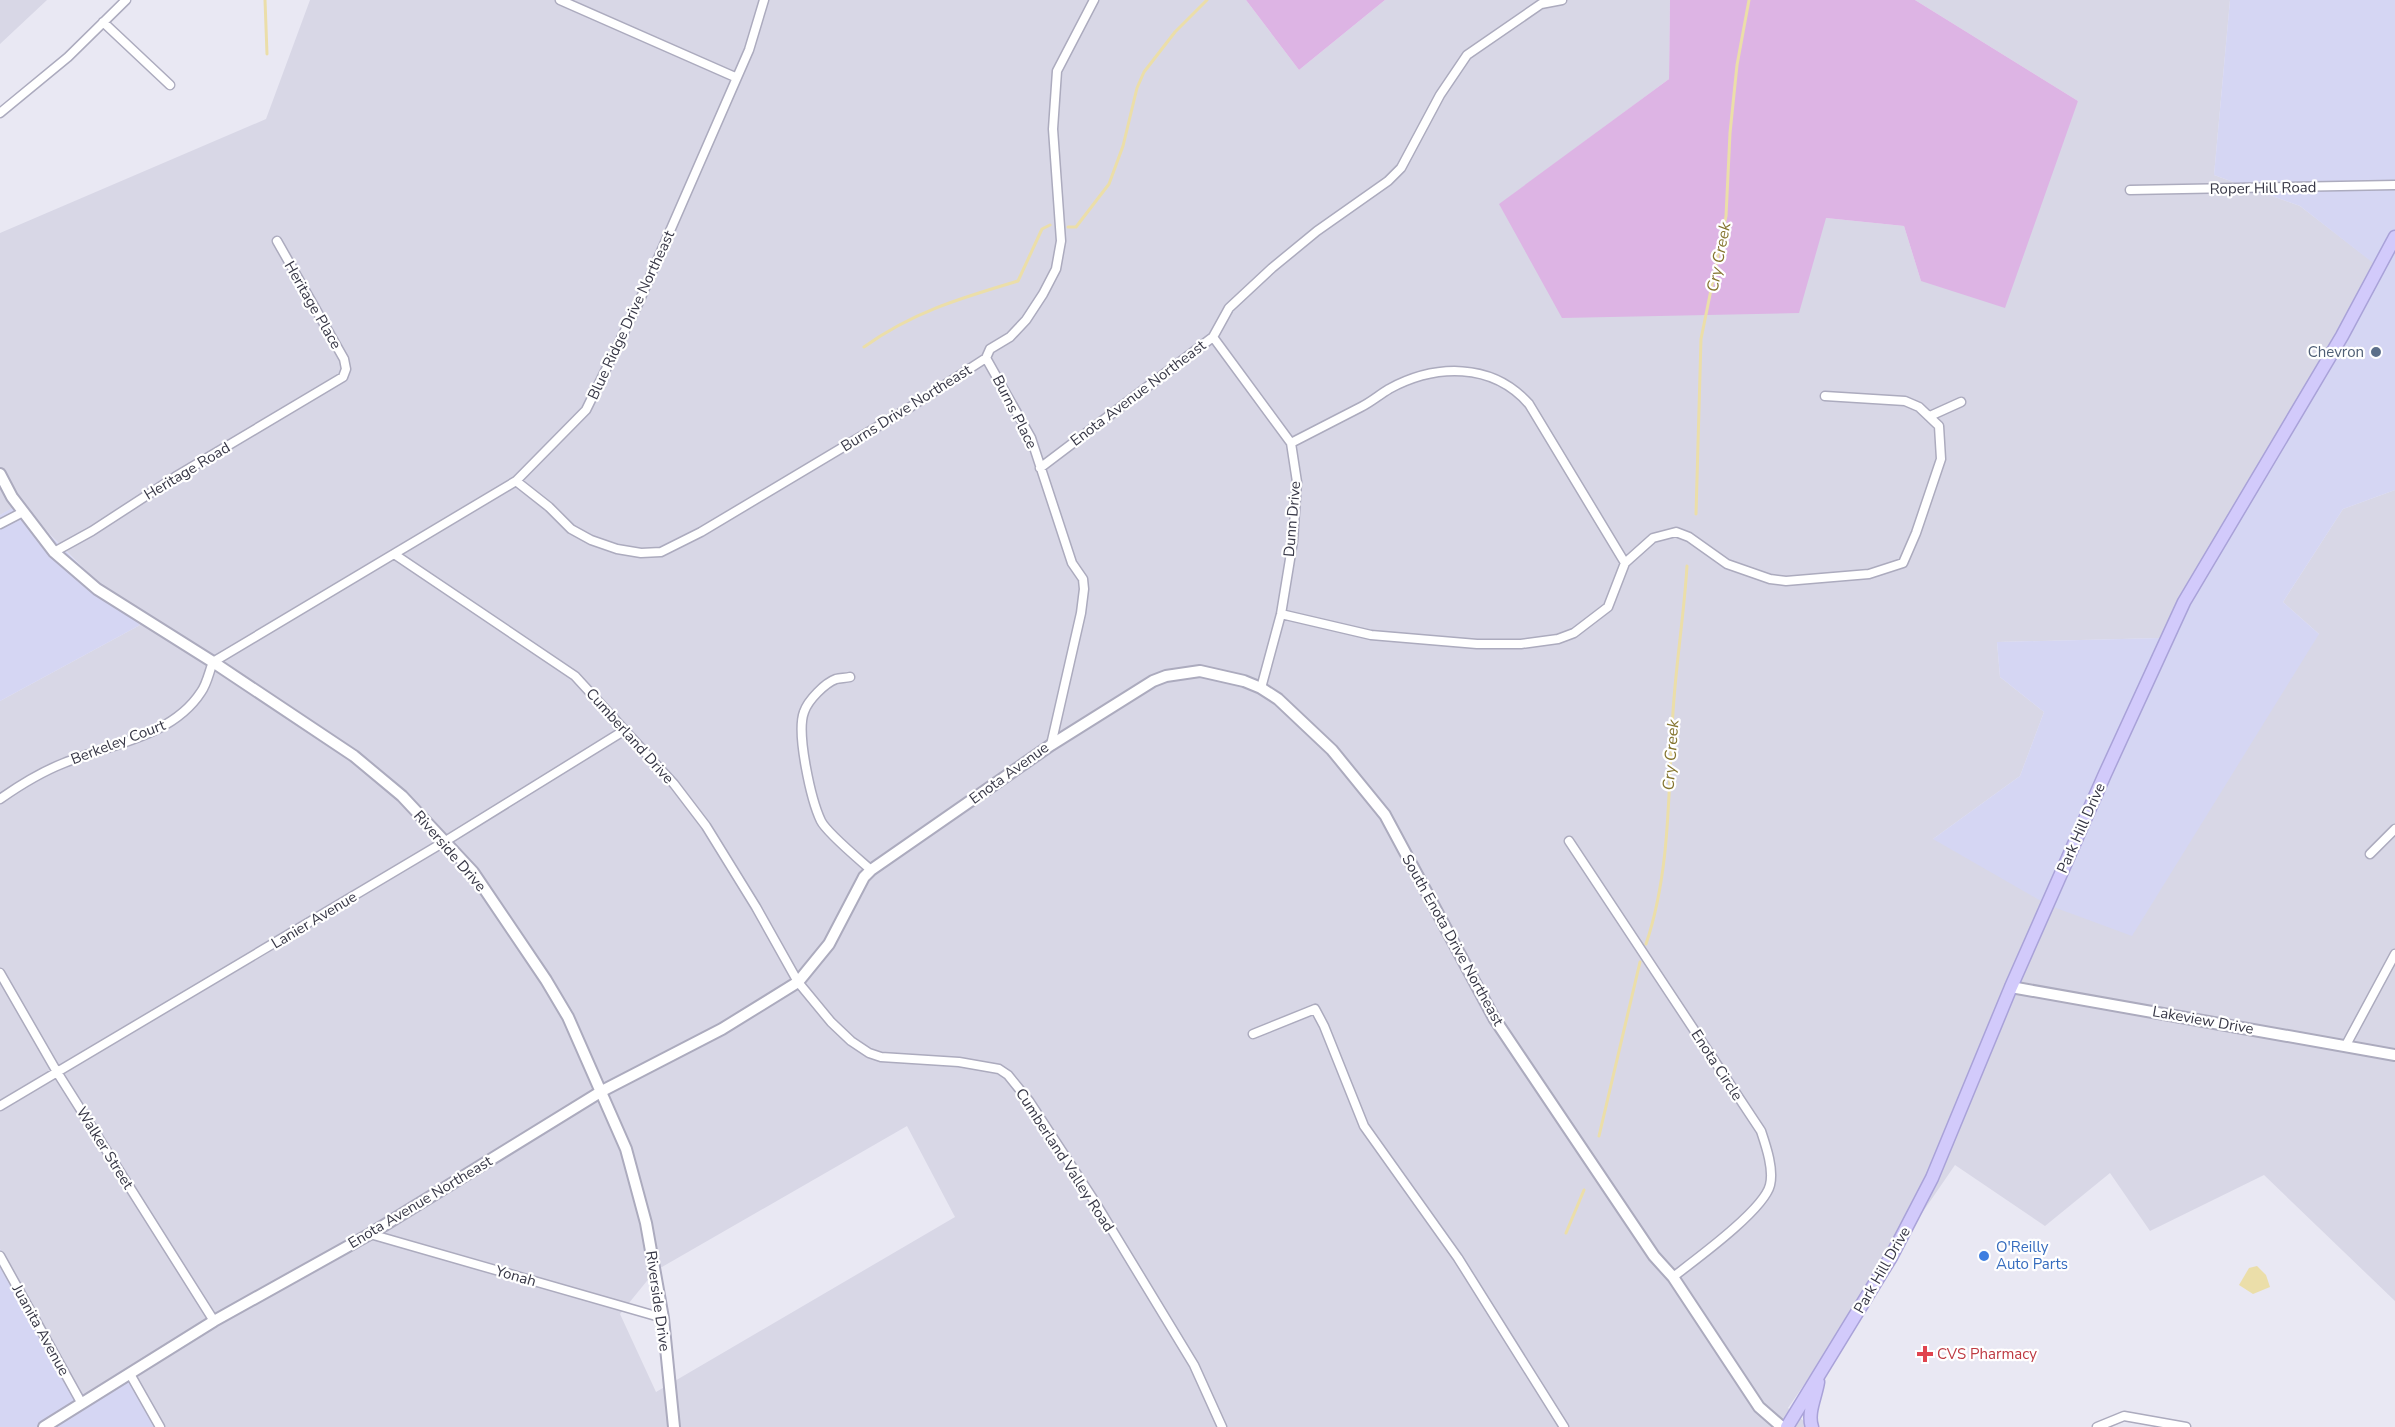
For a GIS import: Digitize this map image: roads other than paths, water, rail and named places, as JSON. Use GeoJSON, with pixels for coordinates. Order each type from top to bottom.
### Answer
{"type":"FeatureCollection","features":[{"type":"Feature","properties":{"kind":"main road","name":"Park Hill Drive"},"geometry":{"type":"LineString","coordinates":[[1787,1427],[1892,1257],[1932,1178],[2011,987],[2184,602],[2342,336],[2395,237]]}},
{"type":"Feature","properties":{"kind":"main road"},"geometry":{"type":"LineString","coordinates":[[1812,1427],[1811,1411],[1818,1378]]}},
{"type":"Feature","properties":{"kind":"street"},"geometry":{"type":"LineString","coordinates":[[0,113],[68,57],[126,0]]}},
{"type":"Feature","properties":{"kind":"street"},"geometry":{"type":"LineString","coordinates":[[560,0],[735,77]]}},
{"type":"Feature","properties":{"kind":"street","name":"Blue Ridge Drive Northeast"},"geometry":{"type":"LineString","coordinates":[[213,662],[516,481],[586,410],[639,302],[735,77],[749,50],[764,0]]}},
{"type":"Feature","properties":{"kind":"street","name":"Burns Drive Northeast"},"geometry":{"type":"LineString","coordinates":[[516,481],[549,507],[571,529],[591,540],[617,549],[641,553],[661,552],[701,532],[902,412],[986,358],[990,349],[1010,337],[1026,320],[1056,269],[1061,241],[1053,129],[1057,71],[1094,0]]}},
{"type":"Feature","properties":{"kind":"street","name":"Enota Avenue Northeast"},"geometry":{"type":"LineString","coordinates":[[1040,468],[1213,337],[1229,308],[1272,268],[1317,231],[1388,181],[1401,168],[1440,95],[1467,55],[1541,4],[1562,0]]}},
{"type":"Feature","properties":{"kind":"street"},"geometry":{"type":"LineString","coordinates":[[103,22],[170,85]]}},
{"type":"Feature","properties":{"kind":"street","name":"Roper Hill Road"},"geometry":{"type":"LineString","coordinates":[[2130,190],[2395,185]]}},
{"type":"Feature","properties":{"kind":"street","name":"Heritage Place"},"geometry":{"type":"LineString","coordinates":[[277,242],[345,359],[346,369],[343,377],[320,392]]}},
{"type":"Feature","properties":{"kind":"street","name":"Dunn Drive"},"geometry":{"type":"LineString","coordinates":[[1213,337],[1291,442],[1297,482],[1293,541],[1281,614],[1261,688]]}},
{"type":"Feature","properties":{"kind":"street","name":"Burns Place"},"geometry":{"type":"LineString","coordinates":[[986,358],[1031,438],[1040,468]]}},
{"type":"Feature","properties":{"kind":"street"},"geometry":{"type":"LineString","coordinates":[[1291,442],[1363,406],[1390,389],[1427,373],[1464,371],[1486,375],[1519,393],[1529,404],[1625,563]]}},
{"type":"Feature","properties":{"kind":"street","name":"Heritage Road"},"geometry":{"type":"LineString","coordinates":[[54,552],[92,531],[175,477],[320,392]]}},
{"type":"Feature","properties":{"kind":"street"},"geometry":{"type":"LineString","coordinates":[[1281,614],[1371,635],[1477,644],[1531,643],[1558,639],[1574,633],[1608,607],[1625,563],[1653,538],[1676,532],[1689,537],[1727,564],[1770,579],[1786,580],[1869,574],[1903,563],[1916,533],[1941,459],[1939,426],[1919,407],[1905,401],[1825,396]]}},
{"type":"Feature","properties":{"kind":"street"},"geometry":{"type":"LineString","coordinates":[[1930,416],[1961,402]]}},
{"type":"Feature","properties":{"kind":"street","name":"Enota Avenue"},"geometry":{"type":"LineString","coordinates":[[798,982],[829,944],[864,877],[871,870],[1052,745],[1081,613],[1084,589],[1083,579],[1072,562],[1040,468]]}},
{"type":"Feature","properties":{"kind":"street","name":"Riverside Drive"},"geometry":{"type":"LineString","coordinates":[[0,474],[12,497],[54,552],[97,589],[213,662],[354,756],[402,796],[472,872],[546,980],[568,1017],[626,1149],[646,1223],[663,1318],[674,1427]]}},
{"type":"Feature","properties":{"kind":"street"},"geometry":{"type":"LineString","coordinates":[[0,524],[23,512]]}},
{"type":"Feature","properties":{"kind":"street","name":"Cumberland Drive"},"geometry":{"type":"LineString","coordinates":[[394,554],[575,676],[674,783],[706,826],[756,907],[798,982]]}},
{"type":"Feature","properties":{"kind":"street","name":"Berkeley Court"},"geometry":{"type":"LineString","coordinates":[[0,799],[25,782],[61,764],[166,726],[188,708],[202,691],[213,662]]}},
{"type":"Feature","properties":{"kind":"street","name":"South Enota Drive Northeast"},"geometry":{"type":"LineString","coordinates":[[1052,745],[1125,698],[1166,676],[1200,671],[1244,681],[1278,699],[1332,750],[1385,815],[1494,1018],[1654,1256],[1673,1277],[1759,1407],[1782,1427]]}},
{"type":"Feature","properties":{"kind":"street"},"geometry":{"type":"LineString","coordinates":[[850,677],[835,679],[808,704],[803,712],[803,737],[807,771],[822,823],[871,870]]}},
{"type":"Feature","properties":{"kind":"street","name":"Lanier Avenue"},"geometry":{"type":"LineString","coordinates":[[0,1106],[444,843],[625,730]]}},
{"type":"Feature","properties":{"kind":"street"},"geometry":{"type":"LineString","coordinates":[[2370,854],[2395,829]]}},
{"type":"Feature","properties":{"kind":"street","name":"Enota Circle"},"geometry":{"type":"LineString","coordinates":[[1569,841],[1761,1131],[1767,1148],[1770,1183],[1766,1195],[1728,1234],[1673,1277]]}},
{"type":"Feature","properties":{"kind":"street"},"geometry":{"type":"LineString","coordinates":[[2346,1045],[2395,954]]}},
{"type":"Feature","properties":{"kind":"street","name":"Walker Street"},"geometry":{"type":"LineString","coordinates":[[0,973],[57,1072],[214,1321]]}},
{"type":"Feature","properties":{"kind":"street","name":"Enota Avenue Northeast"},"geometry":{"type":"LineString","coordinates":[[44,1427],[214,1321],[370,1234],[602,1091],[711,1035],[798,982]]}},
{"type":"Feature","properties":{"kind":"street","name":"Cumberland Valley Road"},"geometry":{"type":"LineString","coordinates":[[798,982],[831,1022],[851,1041],[869,1053],[881,1057],[959,1062],[999,1069],[1008,1074],[1029,1101],[1089,1193],[1188,1354],[1222,1427]]}},
{"type":"Feature","properties":{"kind":"street","name":"Lakeview Drive"},"geometry":{"type":"LineString","coordinates":[[2011,987],[2395,1055]]}},
{"type":"Feature","properties":{"kind":"street"},"geometry":{"type":"LineString","coordinates":[[1253,1034],[1315,1009],[1364,1126],[1458,1258],[1564,1427]]}},
{"type":"Feature","properties":{"kind":"street","name":"Yonah"},"geometry":{"type":"LineString","coordinates":[[370,1234],[663,1318]]}},
{"type":"Feature","properties":{"kind":"street","name":"Juanita Avenue"},"geometry":{"type":"LineString","coordinates":[[0,1256],[82,1404]]}},
{"type":"Feature","properties":{"kind":"street"},"geometry":{"type":"LineString","coordinates":[[130,1374],[160,1427]]}},
{"type":"Feature","properties":{"kind":"street"},"geometry":{"type":"LineString","coordinates":[[2097,1427],[2124,1416],[2155,1424],[2186,1427]]}},
{"type":"Feature","properties":{"kind":"waterway"},"geometry":{"type":"LineString","coordinates":[[265,0],[267,54]]}},
{"type":"Feature","properties":{"kind":"waterway"},"geometry":{"type":"LineString","coordinates":[[1068,227],[1076,227],[1109,184],[1123,146],[1137,88],[1144,72],[1175,32],[1207,0]]}},
{"type":"Feature","properties":{"kind":"waterway","name":"Cry Creek"},"geometry":{"type":"LineString","coordinates":[[1696,514],[1701,339],[1726,216],[1730,133],[1737,65],[1749,0]]}},
{"type":"Feature","properties":{"kind":"waterway"},"geometry":{"type":"LineString","coordinates":[[864,347],[919,315],[957,300],[1018,281],[1042,229],[1050,225]]}},
{"type":"Feature","properties":{"kind":"waterway","name":"Cry Creek"},"geometry":{"type":"LineString","coordinates":[[1646,944],[1654,916],[1664,858],[1674,694],[1687,566]]}},
{"type":"Feature","properties":{"kind":"waterway","name":"Cry Creek"},"geometry":{"type":"LineString","coordinates":[[1599,1136],[1640,962]]}},
{"type":"Feature","properties":{"kind":"waterway","name":"Cry Creek"},"geometry":{"type":"LineString","coordinates":[[1566,1233],[1584,1190]]}},
{"type":"Feature","properties":{"kind":"place","name":"Chevron"},"geometry":{"type":"Point","coordinates":[2376,352]}},
{"type":"Feature","properties":{"kind":"place","name":"O'Reilly Auto Parts"},"geometry":{"type":"Point","coordinates":[1984,1256]}},
{"type":"Feature","properties":{"kind":"place","name":"CVS Pharmacy"},"geometry":{"type":"Point","coordinates":[1925,1354]}}]}
